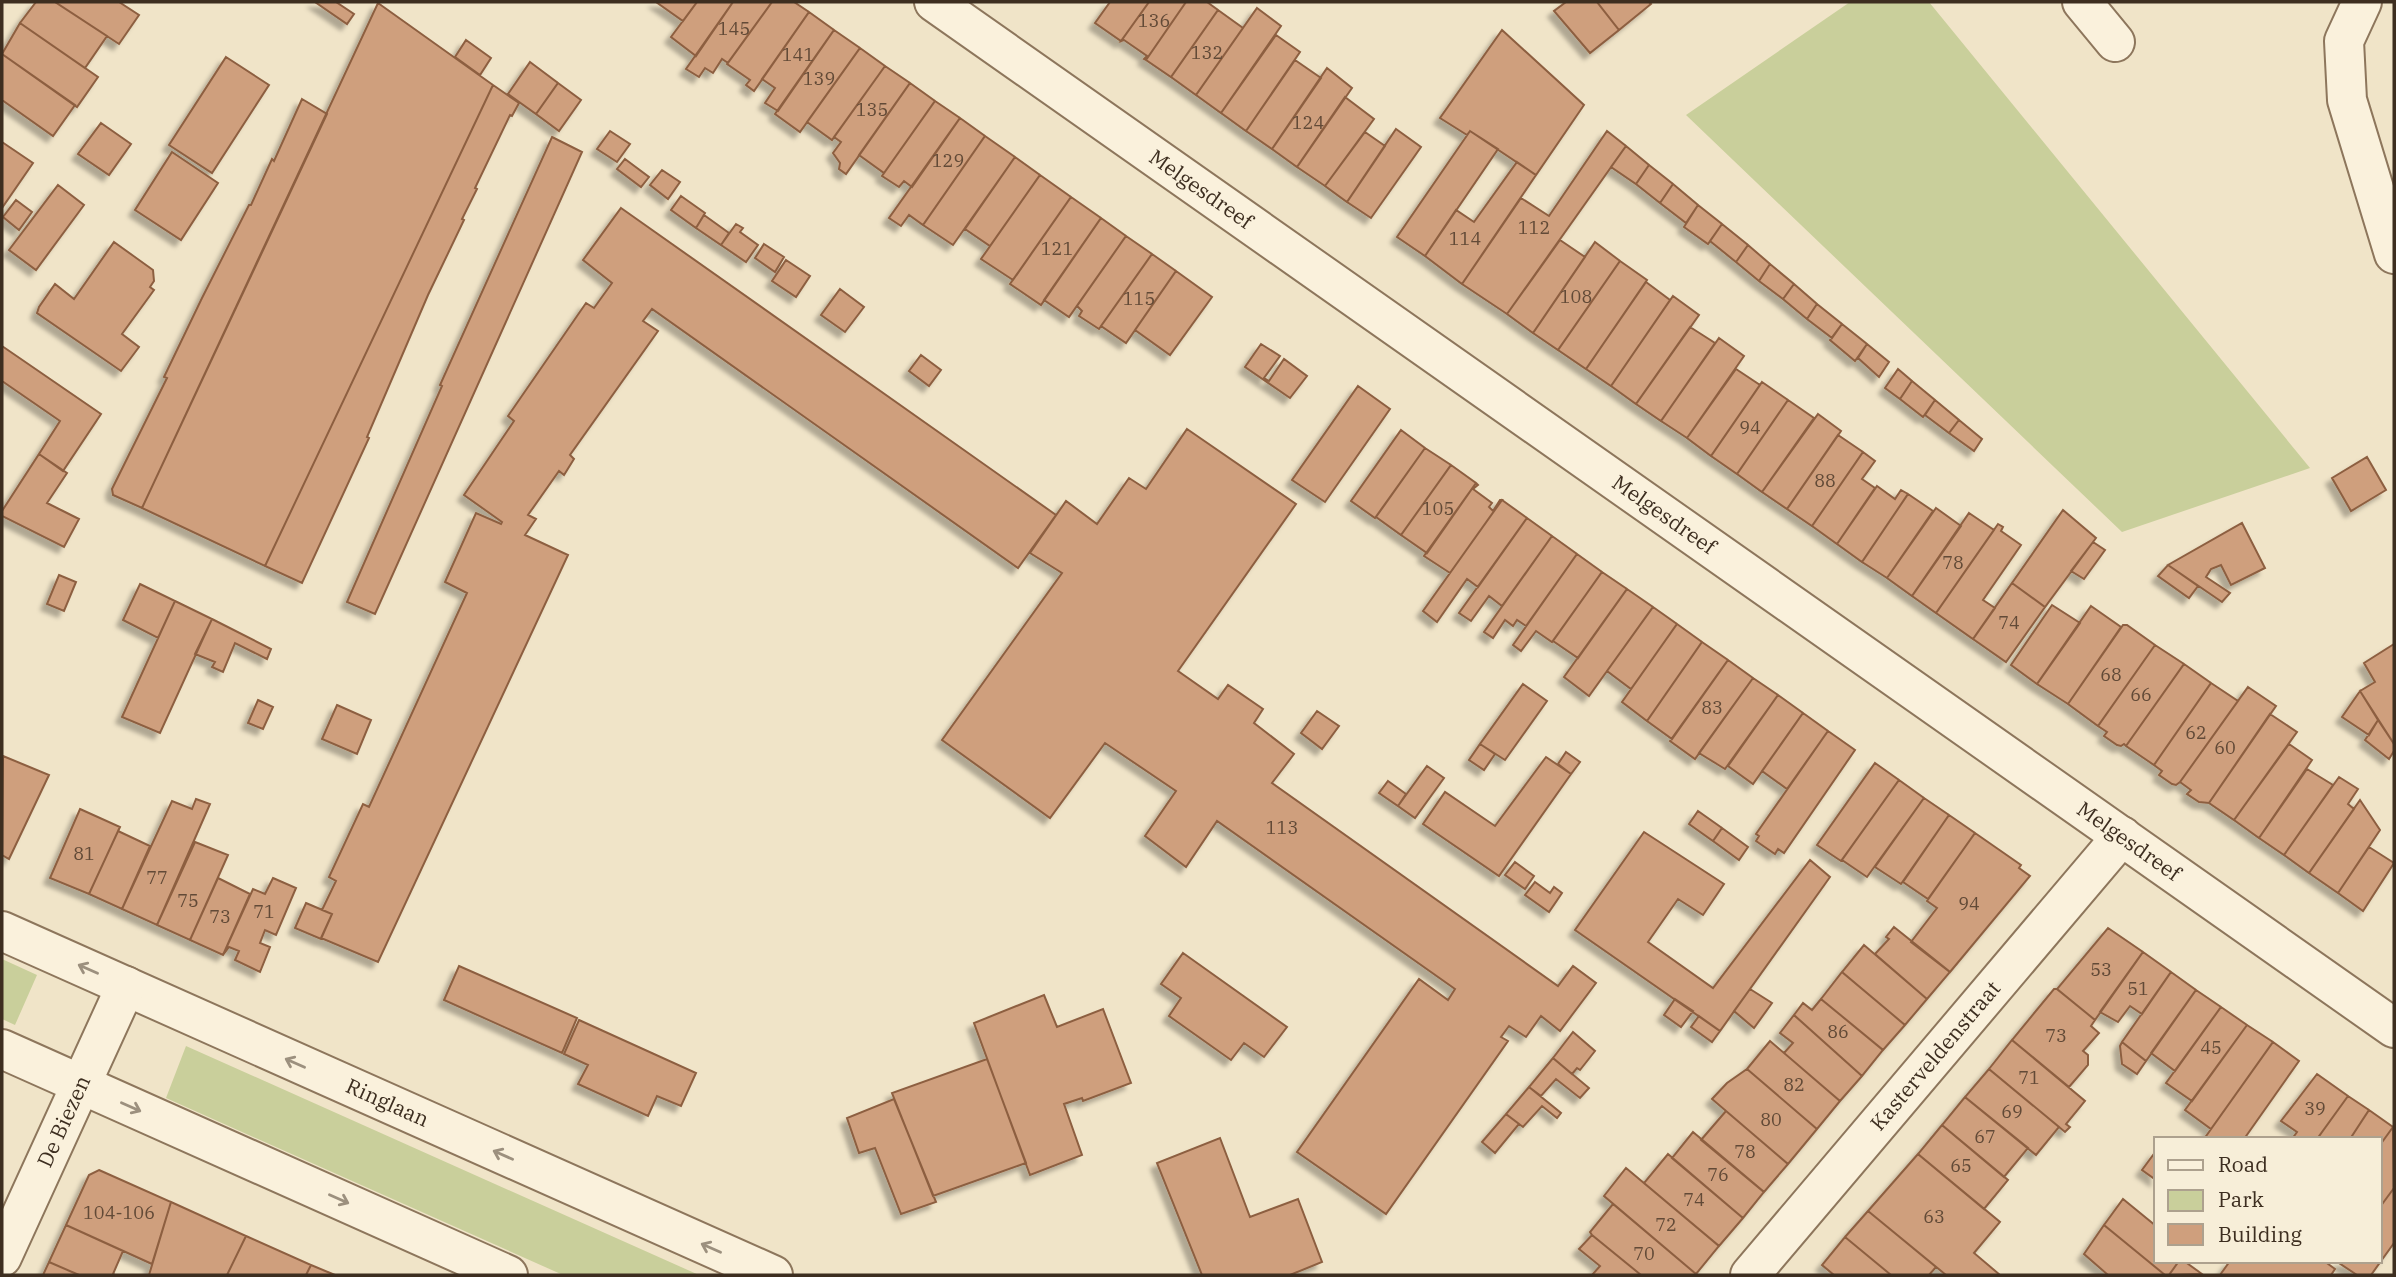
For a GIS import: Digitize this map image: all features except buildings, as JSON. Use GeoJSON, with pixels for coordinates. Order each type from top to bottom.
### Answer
{"type":"FeatureCollection","features":[{"type":"Feature","properties":{"kind":"street","name":"Melgesdreef"},"geometry":{"type":"LineString","coordinates":[[934,2],[2394,1028]]}},
{"type":"Feature","properties":{"kind":"street"},"geometry":{"type":"LineString","coordinates":[[2082,2],[2115,42]]}},
{"type":"Feature","properties":{"kind":"street"},"geometry":{"type":"LineString","coordinates":[[2362,2],[2344,41],[2347,100],[2394,254]]}},
{"type":"Feature","properties":{"kind":"street","name":"Kasterveldenstraat"},"geometry":{"type":"LineString","coordinates":[[1750,1275],[2122,836]]}},
{"type":"Feature","properties":{"kind":"street","name":"Ringlaan"},"geometry":{"type":"LineString","coordinates":[[2,931],[773,1275]]}},
{"type":"Feature","properties":{"kind":"street","name":"De Biezen"},"geometry":{"type":"LineString","coordinates":[[2,1257],[126,986]]}},
{"type":"Feature","properties":{"kind":"street"},"geometry":{"type":"LineString","coordinates":[[2,1049],[508,1275]]}},
{"type":"Feature","properties":{"kind":"green space"},"geometry":{"type":"Polygon","coordinates":[[[1850,2],[1929,2],[2310,468],[2122,532],[1686,115],[1850,2]]]}},
{"type":"Feature","properties":{"kind":"green space"},"geometry":{"type":"Polygon","coordinates":[[[2,959],[37,975],[15,1025],[2,1019],[2,959]]]}},
{"type":"Feature","properties":{"kind":"green space"},"geometry":{"type":"Polygon","coordinates":[[[186,1046],[699,1275],[563,1275],[166,1098],[186,1046]]]}}]}
